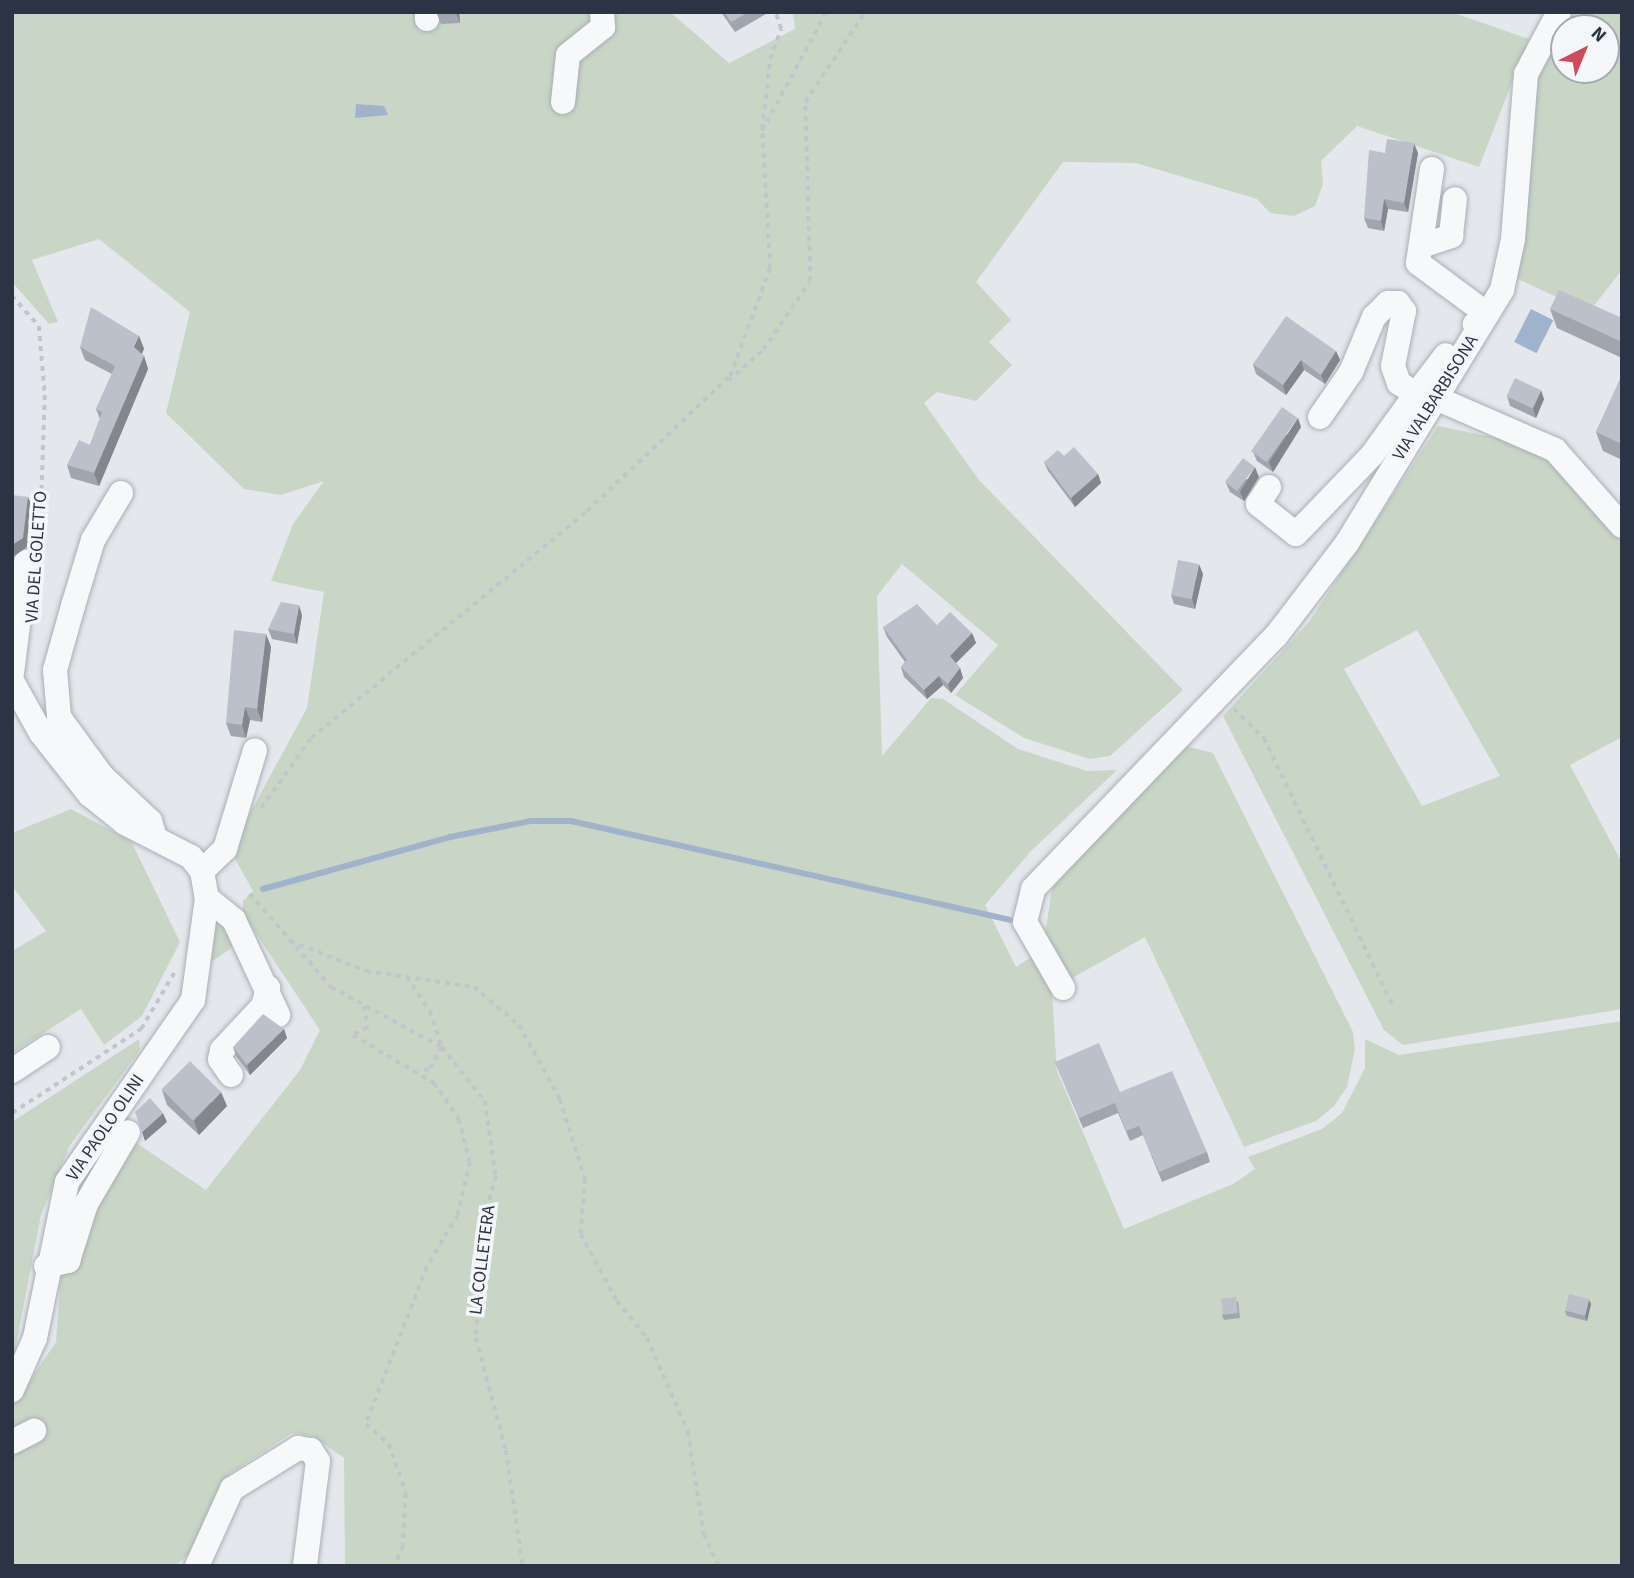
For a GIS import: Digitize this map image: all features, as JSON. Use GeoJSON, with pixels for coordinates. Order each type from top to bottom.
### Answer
{"type":"FeatureCollection","features":[{"type":"Feature","properties":{"kind":"street"},"geometry":{"type":"LineString","coordinates":[[563,102],[568,55],[603,27],[602,12]]}},
{"type":"Feature","properties":{"kind":"street","name":"VIA VALBARBISONA"},"geometry":{"type":"LineString","coordinates":[[1063,988],[1025,922],[1033,889],[1105,808],[1190,729],[1227,702],[1347,543],[1426,396],[1502,290],[1513,239],[1526,74],[1559,12]]}},
{"type":"Feature","properties":{"kind":"street"},"geometry":{"type":"LineString","coordinates":[[1432,169],[1418,263],[1425,274],[1487,314]]}},
{"type":"Feature","properties":{"kind":"street"},"geometry":{"type":"LineString","coordinates":[[1420,246],[1451,236],[1455,199]]}},
{"type":"Feature","properties":{"kind":"street"},"geometry":{"type":"LineString","coordinates":[[1320,418],[1351,372],[1374,317],[1393,302],[1404,312],[1393,366],[1399,383],[1555,450],[1622,526]]}},
{"type":"Feature","properties":{"kind":"street"},"geometry":{"type":"LineString","coordinates":[[1269,487],[1258,504],[1296,534],[1426,396]]}},
{"type":"Feature","properties":{"kind":"street"},"geometry":{"type":"LineString","coordinates":[[121,493],[93,540],[55,670],[59,717],[102,776],[150,821],[154,834]]}},
{"type":"Feature","properties":{"kind":"street"},"geometry":{"type":"LineString","coordinates":[[12,673],[14,638],[33,558]]}},
{"type":"Feature","properties":{"kind":"street"},"geometry":{"type":"LineString","coordinates":[[20,705],[90,795],[125,823],[154,834],[202,872],[207,907],[234,920],[268,988],[278,1015]]}},
{"type":"Feature","properties":{"kind":"street"},"geometry":{"type":"LineString","coordinates":[[202,872],[225,849],[255,750]]}},
{"type":"Feature","properties":{"kind":"street","name":"VIA PAOLO OLINI"},"geometry":{"type":"LineString","coordinates":[[12,1390],[35,1338],[46,1266],[67,1182],[193,1000],[207,907]]}},
{"type":"Feature","properties":{"kind":"street"},"geometry":{"type":"LineString","coordinates":[[231,1075],[220,1059],[222,1050],[264,1006],[268,988]]}},
{"type":"Feature","properties":{"kind":"street"},"geometry":{"type":"LineString","coordinates":[[12,1071],[48,1047]]}},
{"type":"Feature","properties":{"kind":"street"},"geometry":{"type":"LineString","coordinates":[[46,1266],[68,1261],[86,1204],[128,1132]]}},
{"type":"Feature","properties":{"kind":"street"},"geometry":{"type":"LineString","coordinates":[[197,1566],[232,1489],[298,1448],[311,1450],[318,1461],[304,1566]]}},
{"type":"Feature","properties":{"kind":"path"},"geometry":{"type":"LineString","coordinates":[[720,388],[758,313],[770,268],[762,131],[770,60],[782,29],[775,12]]}},
{"type":"Feature","properties":{"kind":"path"},"geometry":{"type":"LineString","coordinates":[[762,131],[826,12]]}},
{"type":"Feature","properties":{"kind":"path"},"geometry":{"type":"LineString","coordinates":[[259,811],[311,738],[587,511],[763,350],[810,281],[805,102],[864,12]]}},
{"type":"Feature","properties":{"kind":"path","name":"VIA DEL GOLETTO"},"geometry":{"type":"LineString","coordinates":[[12,296],[39,326],[45,395],[33,558]]}},
{"type":"Feature","properties":{"kind":"path"},"geometry":{"type":"LineString","coordinates":[[1227,702],[1264,738],[1394,1007]]}},
{"type":"Feature","properties":{"kind":"path","name":"LA COLLETERA"},"geometry":{"type":"LineString","coordinates":[[250,894],[331,987],[442,1047],[467,1071],[491,1128],[496,1176],[484,1220],[477,1338],[506,1450],[523,1566]]}},
{"type":"Feature","properties":{"kind":"path"},"geometry":{"type":"LineString","coordinates":[[290,941],[366,971],[474,987],[519,1025],[560,1099],[585,1179],[581,1234],[617,1301],[648,1338],[688,1432],[704,1534],[719,1566]]}},
{"type":"Feature","properties":{"kind":"path"},"geometry":{"type":"LineString","coordinates":[[407,977],[430,1011],[442,1047],[429,1070],[417,1071]]}},
{"type":"Feature","properties":{"kind":"path"},"geometry":{"type":"LineString","coordinates":[[12,1113],[141,1029],[165,990]]}},
{"type":"Feature","properties":{"kind":"path"},"geometry":{"type":"LineString","coordinates":[[364,1006],[368,1028],[353,1035],[417,1071],[450,1101],[470,1162],[458,1215],[426,1267],[366,1424],[389,1444],[406,1493],[403,1546],[394,1566]]}},
{"type":"Feature","properties":{"kind":"green space"},"geometry":{"type":"Polygon","coordinates":[[[12,12],[670,12],[729,63],[795,29],[793,12],[1451,12],[1529,39],[1479,167],[1357,126],[1321,161],[1323,184],[1315,206],[1294,216],[1270,213],[1257,199],[1136,163],[1063,162],[976,282],[1011,320],[989,342],[1012,365],[976,401],[937,392],[924,403],[979,480],[1183,690],[1110,756],[1090,759],[1024,738],[955,695],[998,645],[902,564],[877,596],[882,756],[931,698],[943,699],[1018,749],[1087,771],[1117,770],[1031,851],[985,905],[1016,967],[1036,954],[1051,977],[1057,1071],[1124,1229],[1233,1184],[1255,1169],[1248,1157],[1322,1129],[1342,1113],[1365,1068],[1365,1039],[1399,1055],[1622,1021],[1622,1566],[345,1566],[344,1458],[313,1436],[292,1433],[229,1474],[188,1555],[175,1566],[12,1566],[12,1407],[56,1342],[61,1272],[117,1130],[206,1190],[300,1070],[320,1030],[243,914],[243,901],[253,891],[230,850],[307,708],[324,592],[271,581],[293,524],[324,481],[281,495],[244,489],[166,413],[190,312],[99,239],[32,260],[58,322],[49,324],[12,282],[12,12]]]}},
{"type":"Feature","properties":{"kind":"green space"},"geometry":{"type":"Polygon","coordinates":[[[1622,12],[1622,270],[1589,312],[1516,278],[1535,79],[1550,49],[1550,84],[1620,84],[1620,14],[1567,14],[1622,12]]]}},
{"type":"Feature","properties":{"kind":"green space"},"geometry":{"type":"Polygon","coordinates":[[[1438,426],[1507,440],[1548,460],[1622,539],[1622,737],[1570,765],[1622,863],[1622,1009],[1403,1045],[1384,1030],[1223,716],[1309,622],[1438,426]],[[1417,630],[1344,669],[1422,806],[1500,776],[1417,630]]]}},
{"type":"Feature","properties":{"kind":"green space"},"geometry":{"type":"Polygon","coordinates":[[[1182,745],[1213,753],[1353,1032],[1355,1049],[1347,1087],[1334,1106],[1316,1121],[1244,1147],[1145,937],[1067,981],[1044,941],[1054,876],[1182,745]]]}},
{"type":"Feature","properties":{"kind":"green space"},"geometry":{"type":"Polygon","coordinates":[[[71,809],[131,841],[180,942],[142,1016],[104,1045],[81,1009],[12,1053],[12,951],[46,931],[12,886],[12,833],[71,809]]]}},
{"type":"Feature","properties":{"kind":"green space"},"geometry":{"type":"Polygon","coordinates":[[[234,920],[223,927],[234,946],[211,962],[216,926],[234,920]]]}},
{"type":"Feature","properties":{"kind":"green space"},"geometry":{"type":"Polygon","coordinates":[[[139,1039],[140,1050],[70,1145],[41,1215],[12,1366],[12,1122],[139,1039]]]}},
{"type":"Feature","properties":{"kind":"water"},"geometry":{"type":"Polygon","coordinates":[[[356,104],[384,106],[388,115],[355,118],[356,104]]]}},
{"type":"Feature","properties":{"kind":"water"},"geometry":{"type":"Polygon","coordinates":[[[1531,309],[1553,320],[1536,353],[1514,342],[1531,309]]]}},
{"type":"Feature","properties":{"kind":"building"},"geometry":{"type":"Polygon","coordinates":[[[724,12],[749,12],[731,22],[724,12]]]}},
{"type":"Feature","properties":{"kind":"building"},"geometry":{"type":"Polygon","coordinates":[[[1387,139],[1414,143],[1404,203],[1384,199],[1381,221],[1364,218],[1369,150],[1385,153],[1387,139]]]}},
{"type":"Feature","properties":{"kind":"building"},"geometry":{"type":"Polygon","coordinates":[[[1559,290],[1622,318],[1622,342],[1550,309],[1559,290]]]}},
{"type":"Feature","properties":{"kind":"building"},"geometry":{"type":"Polygon","coordinates":[[[91,307],[139,336],[134,347],[144,356],[94,473],[67,465],[79,440],[90,445],[102,412],[96,409],[115,366],[80,347],[91,307]]]}},
{"type":"Feature","properties":{"kind":"building"},"geometry":{"type":"Polygon","coordinates":[[[1286,316],[1336,351],[1321,375],[1301,360],[1283,385],[1253,364],[1286,316]]]}},
{"type":"Feature","properties":{"kind":"building"},"geometry":{"type":"Polygon","coordinates":[[[1622,375],[1622,444],[1596,432],[1622,375]]]}},
{"type":"Feature","properties":{"kind":"building"},"geometry":{"type":"Polygon","coordinates":[[[1515,378],[1541,390],[1533,408],[1507,396],[1515,378]]]}},
{"type":"Feature","properties":{"kind":"building"},"geometry":{"type":"Polygon","coordinates":[[[1282,407],[1298,418],[1267,462],[1251,451],[1282,407]]]}},
{"type":"Feature","properties":{"kind":"building"},"geometry":{"type":"Polygon","coordinates":[[[1074,447],[1098,474],[1071,498],[1044,462],[1058,450],[1064,456],[1074,447]]]}},
{"type":"Feature","properties":{"kind":"building"},"geometry":{"type":"Polygon","coordinates":[[[1243,458],[1255,467],[1237,491],[1225,482],[1243,458]]]}},
{"type":"Feature","properties":{"kind":"building"},"geometry":{"type":"Polygon","coordinates":[[[12,495],[28,497],[23,538],[12,545],[12,495]]]}},
{"type":"Feature","properties":{"kind":"building"},"geometry":{"type":"Polygon","coordinates":[[[1178,560],[1199,564],[1192,599],[1171,595],[1178,560]]]}},
{"type":"Feature","properties":{"kind":"building"},"geometry":{"type":"Polygon","coordinates":[[[281,602],[299,605],[294,634],[268,629],[281,602]]]}},
{"type":"Feature","properties":{"kind":"building"},"geometry":{"type":"Polygon","coordinates":[[[917,604],[937,625],[950,612],[972,633],[950,656],[960,668],[948,684],[939,676],[924,690],[901,667],[907,660],[883,627],[917,604]]]}},
{"type":"Feature","properties":{"kind":"building"},"geometry":{"type":"Polygon","coordinates":[[[234,630],[266,634],[257,709],[245,707],[242,725],[226,723],[234,630]]]}},
{"type":"Feature","properties":{"kind":"building"},"geometry":{"type":"Polygon","coordinates":[[[263,1014],[284,1029],[247,1065],[233,1047],[263,1014]]]}},
{"type":"Feature","properties":{"kind":"building"},"geometry":{"type":"Polygon","coordinates":[[[1099,1043],[1120,1092],[1172,1071],[1207,1152],[1159,1172],[1139,1126],[1126,1131],[1115,1103],[1079,1118],[1055,1062],[1099,1043]]]}},
{"type":"Feature","properties":{"kind":"building"},"geometry":{"type":"Polygon","coordinates":[[[190,1061],[221,1092],[193,1120],[162,1089],[190,1061]]]}},
{"type":"Feature","properties":{"kind":"building"},"geometry":{"type":"Polygon","coordinates":[[[150,1098],[163,1113],[142,1132],[135,1112],[150,1098]]]}},
{"type":"Feature","properties":{"kind":"building"},"geometry":{"type":"Polygon","coordinates":[[[1569,1294],[1589,1299],[1585,1316],[1565,1310],[1569,1294]]]}},
{"type":"Feature","properties":{"kind":"building"},"geometry":{"type":"Polygon","coordinates":[[[1236,1297],[1238,1313],[1223,1315],[1221,1299],[1236,1297]]]}},
{"type":"Feature","properties":{"kind":"waterway"},"geometry":{"type":"LineString","coordinates":[[263,889],[450,837],[531,821],[571,821],[1010,920]]}}]}
